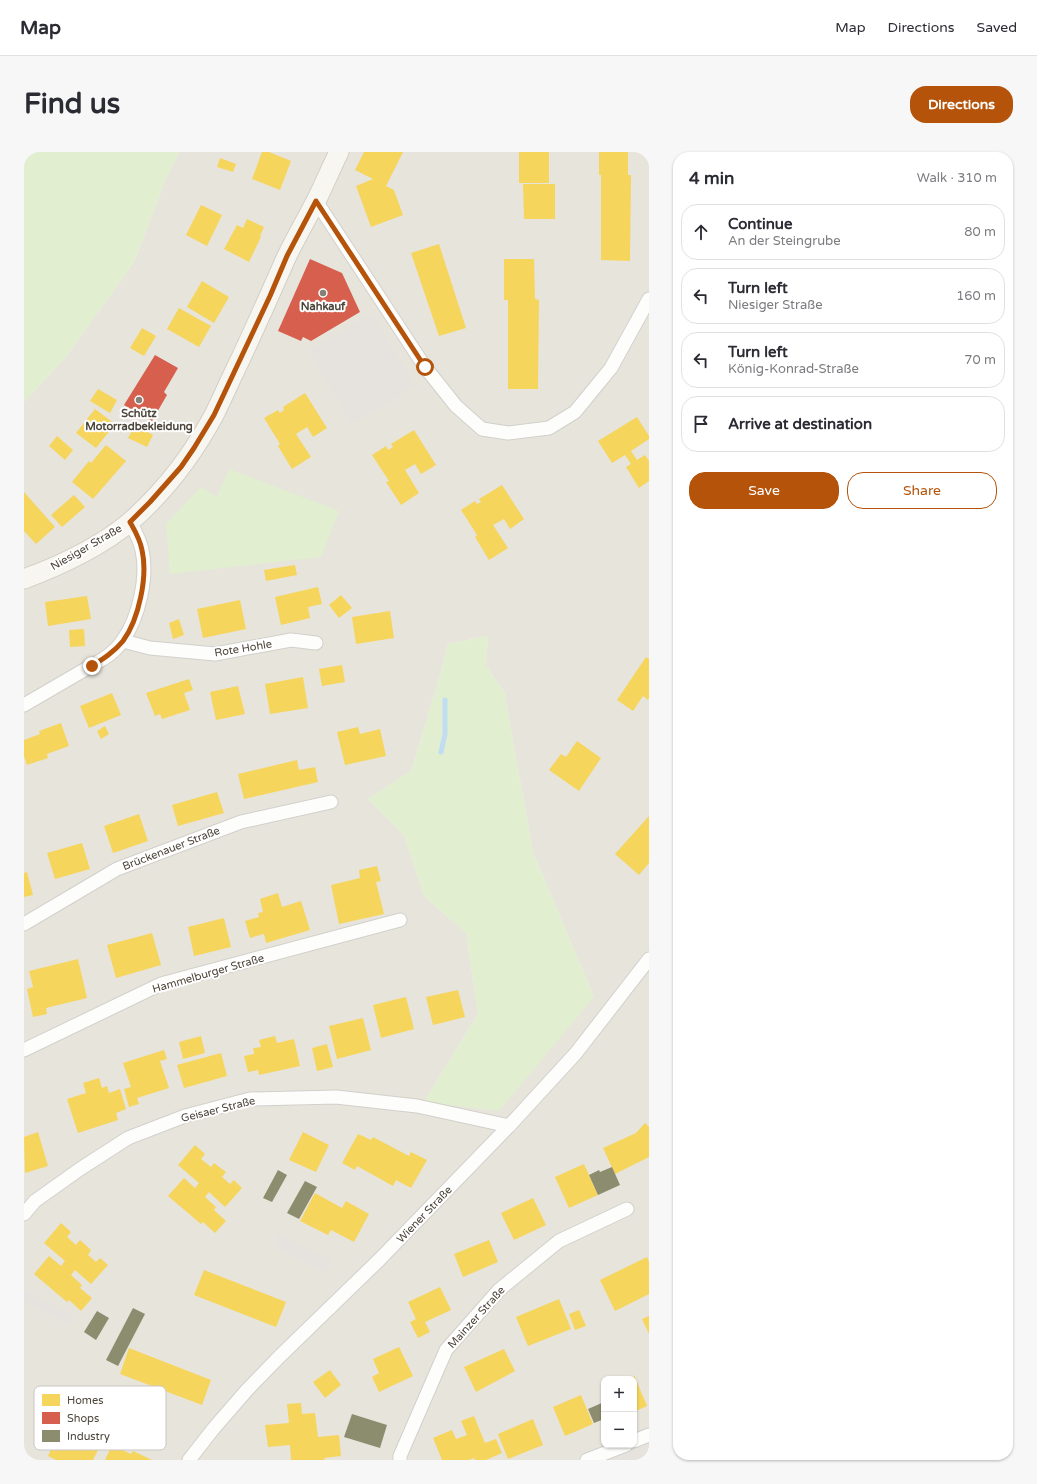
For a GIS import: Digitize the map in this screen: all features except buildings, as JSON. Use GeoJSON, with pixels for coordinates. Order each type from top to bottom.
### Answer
{"type":"FeatureCollection","features":[{"type":"Feature","properties":{"kind":"main road","name":"Niesiger Straße"},"geometry":{"type":"LineString","coordinates":[[24,579],[78,555],[104,540],[130,522],[181,467],[214,415],[270,296],[287,256],[316,201],[339,152]]}},
{"type":"Feature","properties":{"kind":"street"},"geometry":{"type":"LineString","coordinates":[[316,201],[425,367],[456,406],[482,429],[508,433],[549,428],[575,412],[611,368],[649,299]]}},
{"type":"Feature","properties":{"kind":"street"},"geometry":{"type":"LineString","coordinates":[[24,705],[103,659],[113,652],[123,641],[131,626],[138,606],[144,576],[142,550],[137,533],[130,522]]}},
{"type":"Feature","properties":{"kind":"street","name":"Rote Hohle"},"geometry":{"type":"LineString","coordinates":[[123,641],[150,648],[215,654],[291,640],[316,643]]}},
{"type":"Feature","properties":{"kind":"street","name":"Brückenauer Straße"},"geometry":{"type":"LineString","coordinates":[[24,924],[117,869],[241,822],[331,802]]}},
{"type":"Feature","properties":{"kind":"street","name":"Hammelburger Straße"},"geometry":{"type":"LineString","coordinates":[[24,1050],[161,984],[400,920]]}},
{"type":"Feature","properties":{"kind":"street","name":"Wiener Straße"},"geometry":{"type":"LineString","coordinates":[[189,1460],[247,1390],[290,1346],[380,1260],[509,1126],[576,1053],[649,959]]}},
{"type":"Feature","properties":{"kind":"street","name":"Geisaer Straße"},"geometry":{"type":"LineString","coordinates":[[24,1214],[35,1201],[80,1169],[128,1138],[185,1116],[250,1100],[336,1097],[417,1106],[509,1126]]}},
{"type":"Feature","properties":{"kind":"street","name":"Mainzer Straße"},"geometry":{"type":"LineString","coordinates":[[400,1460],[400,1456],[446,1350],[499,1290],[559,1241],[627,1209]]}},
{"type":"Feature","properties":{"kind":"street"},"geometry":{"type":"LineString","coordinates":[[637,1440],[649,1435]]}},
{"type":"Feature","properties":{"kind":"street"},"geometry":{"type":"LineString","coordinates":[[587,1460],[618,1448]]}},
{"type":"Feature","properties":{"kind":"shaded area"},"geometry":{"type":"Polygon","coordinates":[[[179,152],[649,152],[649,1460],[24,1460],[24,402],[65,358],[134,262],[165,181],[179,152]],[[488,636],[448,644],[411,771],[368,799],[404,835],[424,896],[466,933],[478,1014],[424,1102],[594,997],[533,852],[504,692],[486,666],[488,636]]]}},
{"type":"Feature","properties":{"kind":"shaded area"},"geometry":{"type":"Polygon","coordinates":[[[372,313],[415,386],[352,424],[308,351],[372,313]]]}},
{"type":"Feature","properties":{"kind":"shaded area"},"geometry":{"type":"Polygon","coordinates":[[[279,1233],[333,1261],[327,1272],[273,1245],[279,1233]]]}},
{"type":"Feature","properties":{"kind":"shaded area"},"geometry":{"type":"Polygon","coordinates":[[[24,1289],[75,1315],[70,1326],[24,1303],[24,1289]]]}},
{"type":"Feature","properties":{"kind":"shaded area"},"geometry":{"type":"Polygon","coordinates":[[[649,1444],[649,1458],[644,1460],[606,1460],[649,1444]]]}},
{"type":"Feature","properties":{"kind":"green space"},"geometry":{"type":"Polygon","coordinates":[[[24,152],[179,152],[165,181],[134,262],[65,358],[24,402],[24,152]]]}},
{"type":"Feature","properties":{"kind":"green space"},"geometry":{"type":"Polygon","coordinates":[[[229,469],[339,511],[321,557],[170,574],[166,524],[201,487],[217,497],[229,469]]]}},
{"type":"Feature","properties":{"kind":"green space"},"geometry":{"type":"Polygon","coordinates":[[[488,636],[486,666],[504,692],[533,852],[594,997],[499,1111],[424,1102],[478,1014],[466,933],[424,896],[404,835],[368,799],[411,771],[448,644],[488,636]]]}},
{"type":"Feature","properties":{"kind":"waterway"},"geometry":{"type":"LineString","coordinates":[[441,752],[445,734],[445,700]]}},
{"type":"Feature","properties":{"kind":"place","name":"Nahkauf"},"geometry":{"type":"Point","coordinates":[323,293]}},
{"type":"Feature","properties":{"kind":"place","name":"Schütz Motorradbekleidung"},"geometry":{"type":"Point","coordinates":[139,400]}},
{"type":"Feature","properties":{"kind":"route"},"geometry":{"type":"LineString","coordinates":[[92,666],[113,652],[123,641],[131,626],[138,606],[144,576],[144,562],[137,533],[130,522],[181,467],[214,415],[270,296],[287,256],[316,201],[425,367]]}}]}
